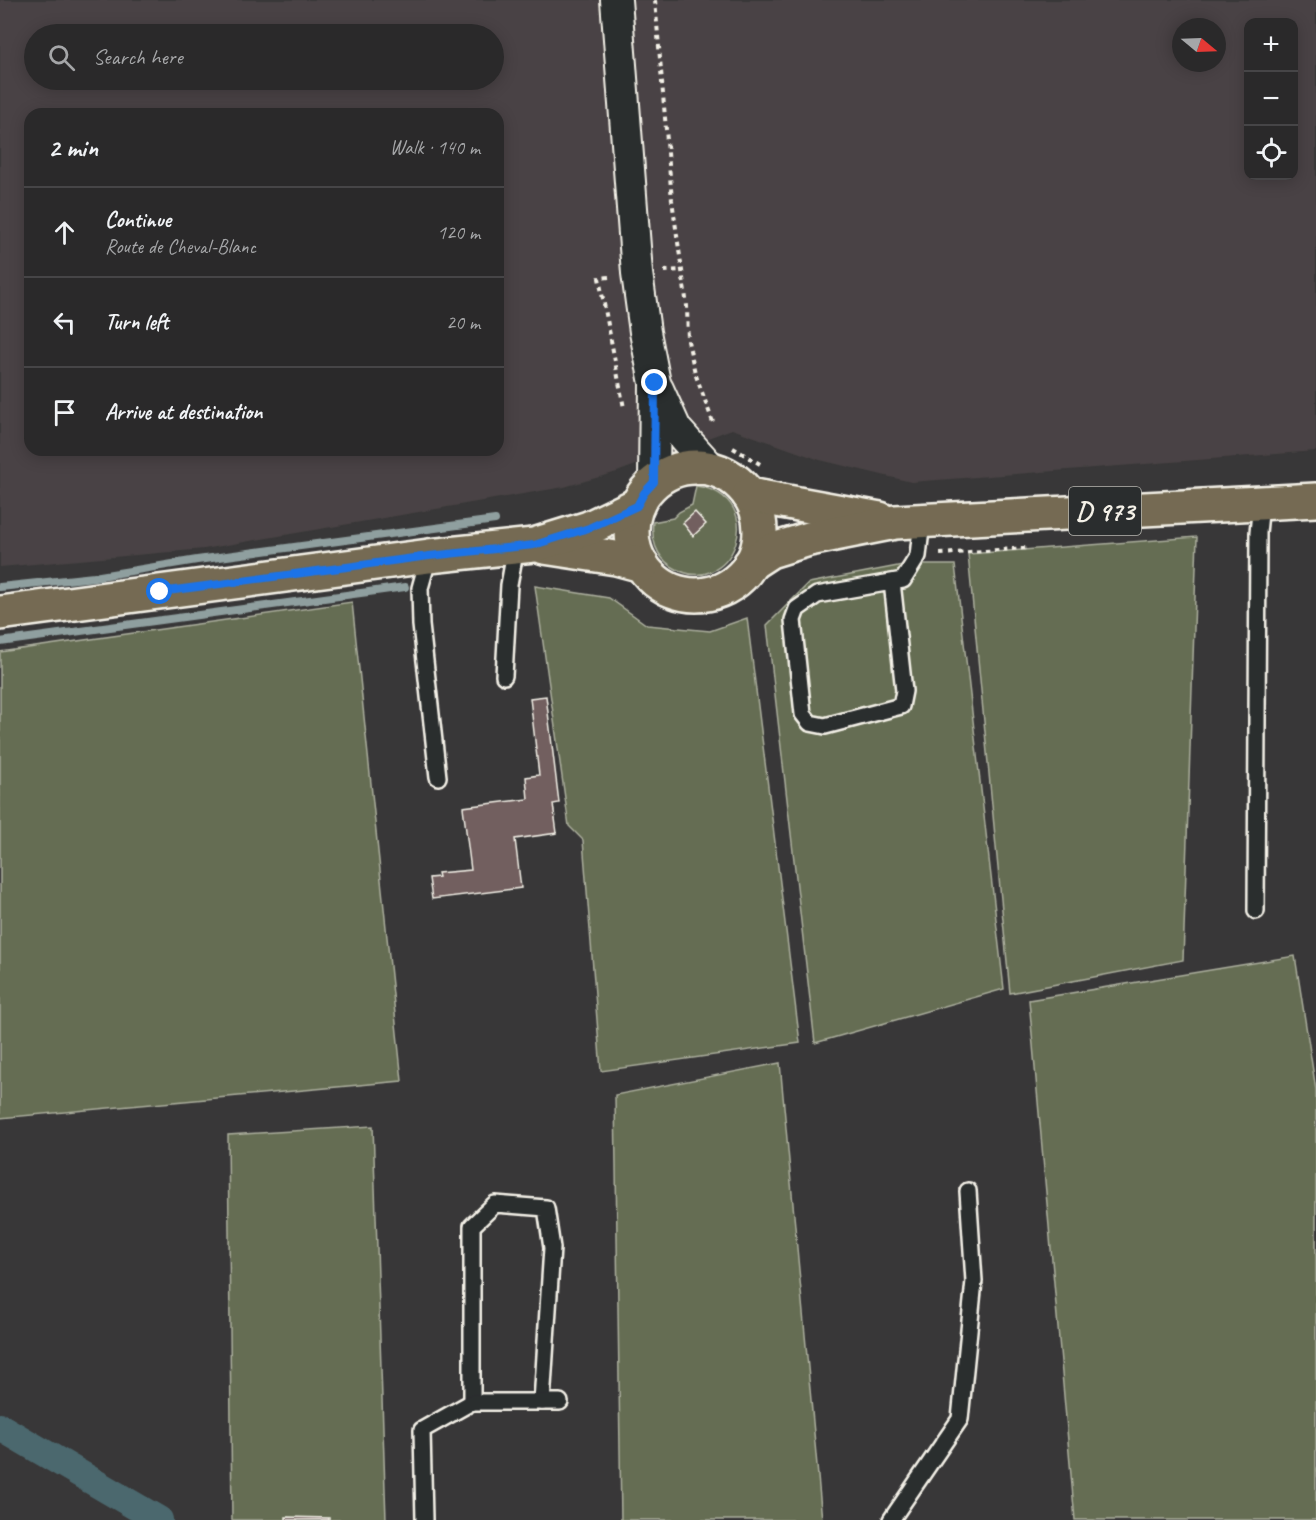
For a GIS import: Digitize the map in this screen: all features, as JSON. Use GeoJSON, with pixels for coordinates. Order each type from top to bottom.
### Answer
{"type":"FeatureCollection","features":[{"type":"Feature","properties":{"kind":"main road"},"geometry":{"type":"LineString","coordinates":[[0,614],[429,556],[525,546],[589,528],[645,494],[667,474],[720,457],[726,474],[739,483],[749,495],[757,511],[760,529],[758,548],[750,564],[740,577],[712,593],[696,595],[680,593],[665,587],[652,578],[635,551],[632,536],[633,521],[645,494]]}},
{"type":"Feature","properties":{"kind":"main road","name":"D 973"},"geometry":{"type":"LineString","coordinates":[[749,495],[908,521]]}},
{"type":"Feature","properties":{"kind":"main road","name":"D 973"},"geometry":{"type":"LineString","coordinates":[[750,564],[770,551],[809,539],[908,521],[1316,500]]}},
{"type":"Feature","properties":{"kind":"main road"},"geometry":{"type":"LineString","coordinates":[[525,546],[616,558],[642,565]]}},
{"type":"Feature","properties":{"kind":"street"},"geometry":{"type":"LineString","coordinates":[[616,0],[637,273],[655,383],[676,429],[720,457]]}},
{"type":"Feature","properties":{"kind":"street"},"geometry":{"type":"LineString","coordinates":[[645,494],[655,383]]}},
{"type":"Feature","properties":{"kind":"lane"},"geometry":{"type":"LineString","coordinates":[[1256,911],[1258,533],[1261,503]]}},
{"type":"Feature","properties":{"kind":"lane"},"geometry":{"type":"LineString","coordinates":[[892,582],[904,691],[901,706],[825,726],[810,723],[803,714],[793,620],[797,609],[817,595],[903,580],[918,556],[908,521]]}},
{"type":"Feature","properties":{"kind":"lane"},"geometry":{"type":"LineString","coordinates":[[504,676],[509,585],[525,546]]}},
{"type":"Feature","properties":{"kind":"lane"},"geometry":{"type":"LineString","coordinates":[[429,556],[420,588],[421,616],[438,777]]}},
{"type":"Feature","properties":{"kind":"lane"},"geometry":{"type":"LineString","coordinates":[[891,1520],[960,1419],[974,1281],[968,1191]]}},
{"type":"Feature","properties":{"kind":"lane"},"geometry":{"type":"LineString","coordinates":[[472,1402],[472,1226],[495,1204],[546,1208],[552,1248],[542,1402]]}},
{"type":"Feature","properties":{"kind":"lane"},"geometry":{"type":"LineString","coordinates":[[424,1520],[422,1430],[472,1402],[560,1402]]}},
{"type":"Feature","properties":{"kind":"path"},"geometry":{"type":"LineString","coordinates":[[655,0],[672,200],[687,306],[688,341],[695,373],[717,431]]}},
{"type":"Feature","properties":{"kind":"path"},"geometry":{"type":"LineString","coordinates":[[659,272],[682,270]]}},
{"type":"Feature","properties":{"kind":"path"},"geometry":{"type":"LineString","coordinates":[[618,275],[599,278],[624,410],[628,417]]}},
{"type":"Feature","properties":{"kind":"path"},"geometry":{"type":"LineString","coordinates":[[720,457],[766,466]]}},
{"type":"Feature","properties":{"kind":"path"},"geometry":{"type":"LineString","coordinates":[[918,556],[1034,548]]}},
{"type":"Feature","properties":{"kind":"shaded area"},"geometry":{"type":"Polygon","coordinates":[[[0,0],[1316,0],[1316,451],[911,482],[820,460],[732,429],[617,472],[564,487],[204,549],[0,567],[0,0]]]}},
{"type":"Feature","properties":{"kind":"green space"},"geometry":{"type":"Polygon","coordinates":[[[696,486],[720,494],[733,509],[738,526],[735,545],[726,561],[711,572],[692,574],[671,566],[658,552],[654,541],[653,522],[673,518],[692,505],[696,486]]]}},
{"type":"Feature","properties":{"kind":"green space"},"geometry":{"type":"Polygon","coordinates":[[[1197,537],[1183,960],[1010,993],[968,554],[1197,537]]]}},
{"type":"Feature","properties":{"kind":"green space"},"geometry":{"type":"Polygon","coordinates":[[[903,565],[955,565],[1004,989],[815,1043],[767,625],[809,583],[903,565]]]}},
{"type":"Feature","properties":{"kind":"green space"},"geometry":{"type":"Polygon","coordinates":[[[535,586],[609,598],[647,625],[710,631],[747,618],[800,1043],[601,1071],[583,840],[569,826],[535,586]]]}},
{"type":"Feature","properties":{"kind":"green space"},"geometry":{"type":"Polygon","coordinates":[[[352,602],[402,1081],[0,1118],[0,652],[352,602]]]}},
{"type":"Feature","properties":{"kind":"green space"},"geometry":{"type":"Polygon","coordinates":[[[1295,956],[1316,1090],[1316,1520],[1075,1520],[1029,1000],[1295,956]]]}},
{"type":"Feature","properties":{"kind":"green space"},"geometry":{"type":"Polygon","coordinates":[[[780,1063],[822,1520],[621,1520],[615,1095],[780,1063]]]}},
{"type":"Feature","properties":{"kind":"green space"},"geometry":{"type":"Polygon","coordinates":[[[373,1126],[386,1520],[232,1520],[228,1135],[373,1126]]]}},
{"type":"Feature","properties":{"kind":"building"},"geometry":{"type":"Polygon","coordinates":[[[695,512],[706,524],[693,536],[683,523],[695,512]]]}},
{"type":"Feature","properties":{"kind":"building"},"geometry":{"type":"Polygon","coordinates":[[[546,696],[559,803],[553,804],[557,833],[515,839],[521,888],[432,899],[429,878],[439,877],[438,873],[471,870],[463,807],[528,799],[526,777],[539,775],[530,698],[546,696]]]}},
{"type":"Feature","properties":{"kind":"building"},"geometry":{"type":"Polygon","coordinates":[[[286,1517],[329,1518],[329,1520],[286,1520],[286,1517]]]}},
{"type":"Feature","properties":{"kind":"waterway"},"geometry":{"type":"LineString","coordinates":[[0,587],[94,577],[197,560],[495,520]]}},
{"type":"Feature","properties":{"kind":"waterway"},"geometry":{"type":"LineString","coordinates":[[0,642],[405,587]]}},
{"type":"Feature","properties":{"kind":"waterway"},"geometry":{"type":"LineString","coordinates":[[0,1427],[159,1520]]}},
{"type":"Feature","properties":{"kind":"route"},"geometry":{"type":"LineString","coordinates":[[160,592],[429,556],[534,545],[589,528],[637,506],[644,493],[654,482],[655,383]]}}]}
